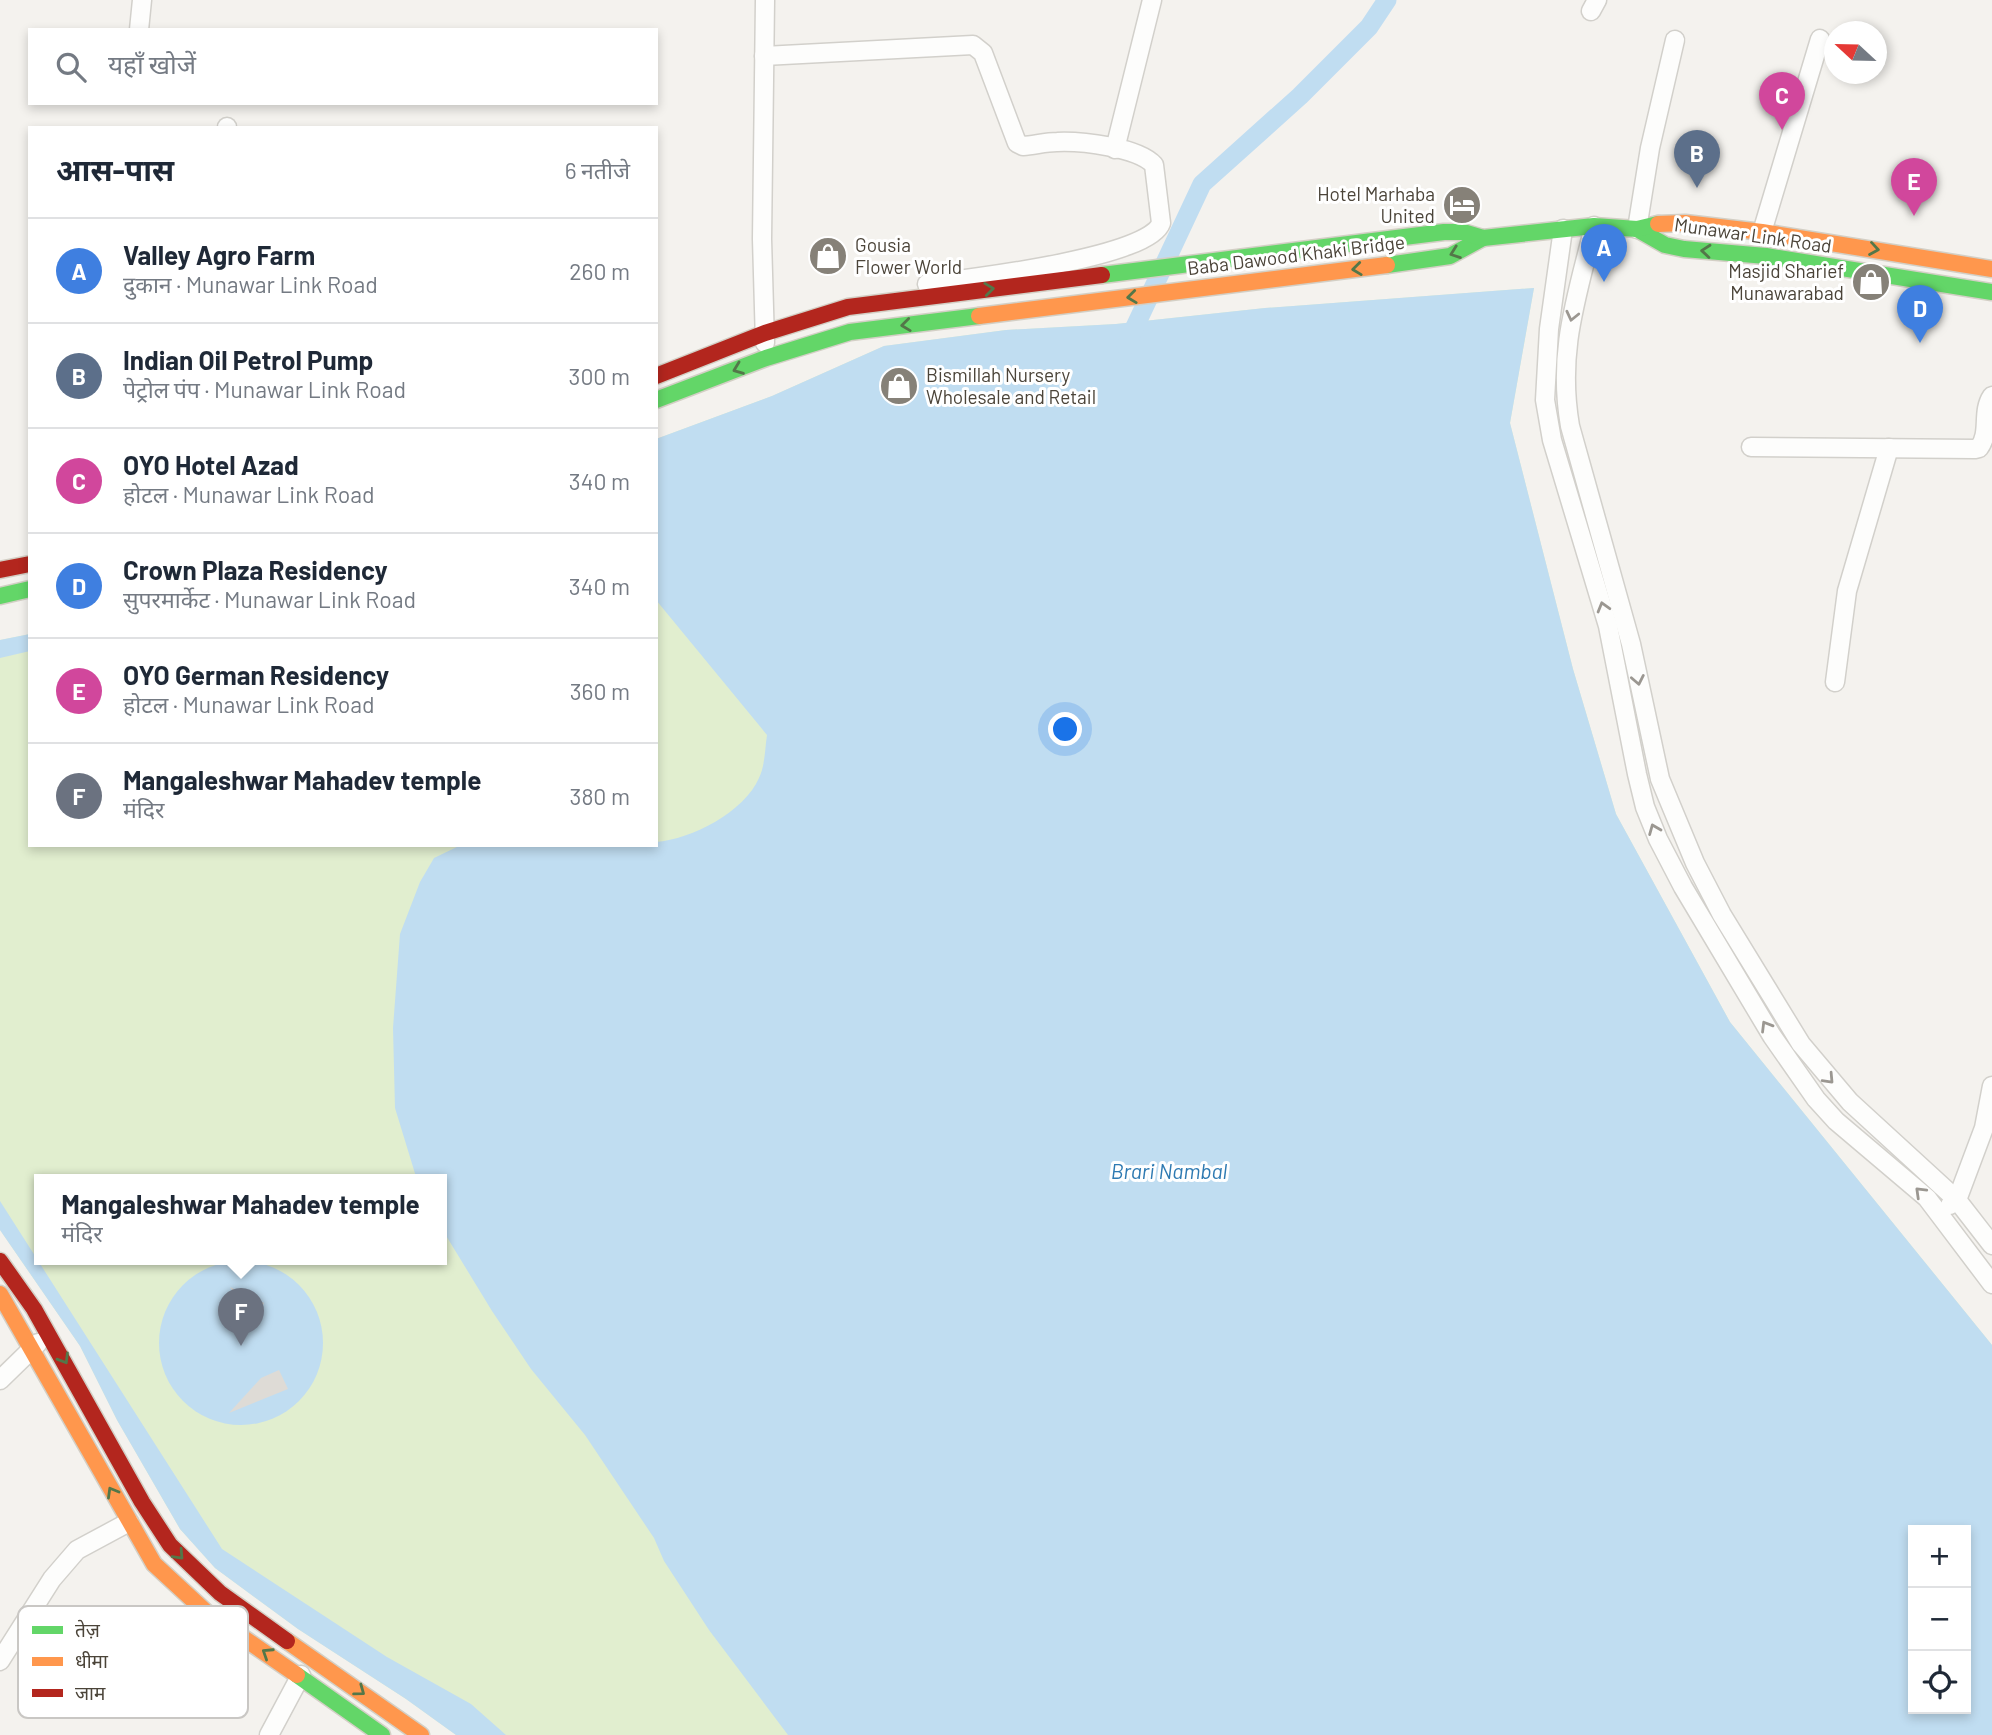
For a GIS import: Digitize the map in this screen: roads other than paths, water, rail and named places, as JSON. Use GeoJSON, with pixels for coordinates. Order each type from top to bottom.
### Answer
{"type":"FeatureCollection","features":[{"type":"Feature","properties":{"kind":"main road","name":"Munawar Link Road"},"geometry":{"type":"LineString","coordinates":[[1483,238],[1594,226],[1637,229],[1660,223],[1685,223],[1762,232],[1992,269]]}},
{"type":"Feature","properties":{"kind":"main road","name":"Munawar Link Road"},"geometry":{"type":"LineString","coordinates":[[1637,229],[1665,245],[1766,256],[1992,292]]}},
{"type":"Feature","properties":{"kind":"main road","name":"Baba Dawood Khaki Bridge"},"geometry":{"type":"LineString","coordinates":[[840,309],[1420,234],[1463,232],[1483,238]]}},
{"type":"Feature","properties":{"kind":"main road","name":"Baba Dawood Khaki Bridge"},"geometry":{"type":"LineString","coordinates":[[766,358],[850,332],[1450,256],[1483,238]]}},
{"type":"Feature","properties":{"kind":"main road"},"geometry":{"type":"LineString","coordinates":[[658,375],[765,333],[840,309]]}},
{"type":"Feature","properties":{"kind":"main road"},"geometry":{"type":"LineString","coordinates":[[658,399],[766,358]]}},
{"type":"Feature","properties":{"kind":"main road"},"geometry":{"type":"LineString","coordinates":[[0,570],[28,564]]}},
{"type":"Feature","properties":{"kind":"main road"},"geometry":{"type":"LineString","coordinates":[[0,596],[28,589]]}},
{"type":"Feature","properties":{"kind":"main road"},"geometry":{"type":"LineString","coordinates":[[0,1261],[48,1332],[142,1502],[170,1545],[220,1593],[238,1606]]}},
{"type":"Feature","properties":{"kind":"main road"},"geometry":{"type":"LineString","coordinates":[[0,1294],[154,1564],[179,1591],[201,1606]]}},
{"type":"Feature","properties":{"kind":"main road"},"geometry":{"type":"LineString","coordinates":[[248,1613],[412,1732]]}},
{"type":"Feature","properties":{"kind":"main road"},"geometry":{"type":"LineString","coordinates":[[248,1639],[382,1735]]}},
{"type":"Feature","properties":{"kind":"street"},"geometry":{"type":"LineString","coordinates":[[139,28],[142,0]]}},
{"type":"Feature","properties":{"kind":"street"},"geometry":{"type":"LineString","coordinates":[[765,0],[766,358]]}},
{"type":"Feature","properties":{"kind":"street"},"geometry":{"type":"LineString","coordinates":[[1115,149],[1152,0]]}},
{"type":"Feature","properties":{"kind":"street"},"geometry":{"type":"LineString","coordinates":[[1762,232],[1820,39]]}},
{"type":"Feature","properties":{"kind":"street"},"geometry":{"type":"LineString","coordinates":[[1637,229],[1650,148],[1675,40]]}},
{"type":"Feature","properties":{"kind":"street"},"geometry":{"type":"LineString","coordinates":[[764,56],[973,45],[983,54],[1017,143],[1023,146],[1068,142],[1115,149],[1143,156],[1154,165],[1161,223],[1154,233],[1110,253],[851,297],[840,309]]}},
{"type":"Feature","properties":{"kind":"street"},"geometry":{"type":"LineString","coordinates":[[1594,226],[1564,361],[1566,405],[1631,644],[1660,779],[1674,818],[1722,915],[1794,1034],[1824,1074],[1957,1200],[1989,1237]]}},
{"type":"Feature","properties":{"kind":"street"},"geometry":{"type":"LineString","coordinates":[[1563,229],[1545,365],[1545,400],[1552,440],[1608,626],[1645,807],[1658,839],[1772,1036],[1816,1099],[1836,1121],[1918,1190],[1992,1284]]}},
{"type":"Feature","properties":{"kind":"street"},"geometry":{"type":"LineString","coordinates":[[1751,447],[1979,448],[1985,437],[1986,411],[1992,396]]}},
{"type":"Feature","properties":{"kind":"street"},"geometry":{"type":"LineString","coordinates":[[1835,682],[1847,591],[1889,448]]}},
{"type":"Feature","properties":{"kind":"street"},"geometry":{"type":"LineString","coordinates":[[1705,924],[1722,915]]}},
{"type":"Feature","properties":{"kind":"street"},"geometry":{"type":"LineString","coordinates":[[1939,1214],[1957,1200],[1984,1128],[1992,1086]]}},
{"type":"Feature","properties":{"kind":"street"},"geometry":{"type":"LineString","coordinates":[[0,1380],[48,1332]]}},
{"type":"Feature","properties":{"kind":"street"},"geometry":{"type":"LineString","coordinates":[[35,1606],[52,1579],[77,1550],[129,1522]]}},
{"type":"Feature","properties":{"kind":"street"},"geometry":{"type":"LineString","coordinates":[[0,1661],[18,1633]]}},
{"type":"Feature","properties":{"kind":"street"},"geometry":{"type":"LineString","coordinates":[[269,1735],[300,1675]]}},
{"type":"Feature","properties":{"kind":"water","name":"Brari Nambal"},"geometry":{"type":"Polygon","coordinates":[[[1534,288],[1510,423],[1573,669],[1616,814],[1730,1022],[1992,1345],[1992,1735],[788,1735],[709,1630],[664,1561],[654,1538],[585,1435],[531,1369],[447,1237],[447,1174],[415,1174],[395,1108],[393,1028],[400,934],[420,882],[434,858],[457,847],[658,847],[658,842],[685,836],[729,812],[752,790],[761,773],[767,735],[658,602],[658,438],[772,396],[884,346],[1006,330],[1116,324],[1265,308],[1534,288]]]}},
{"type":"Feature","properties":{"kind":"water"},"geometry":{"type":"Polygon","coordinates":[[[28,634],[28,651],[0,658],[0,640],[28,634]]]}},
{"type":"Feature","properties":{"kind":"water"},"geometry":{"type":"Polygon","coordinates":[[[0,1201],[34,1254],[34,1265],[41,1265],[222,1549],[387,1657],[471,1704],[506,1735],[456,1735],[298,1629],[215,1568],[180,1529],[117,1420],[80,1346],[0,1230],[0,1201]]]}},
{"type":"Feature","properties":{"kind":"water"},"geometry":{"type":"Polygon","coordinates":[[[219,1265],[263,1265],[286,1275],[299,1285],[309,1298],[321,1327],[321,1359],[309,1388],[299,1401],[286,1411],[257,1423],[225,1423],[196,1411],[183,1401],[173,1388],[161,1359],[161,1327],[173,1298],[183,1285],[196,1275],[219,1265]]]}},
{"type":"Feature","properties":{"kind":"waterway"},"geometry":{"type":"LineString","coordinates":[[1126,346],[1202,184],[1300,96],[1369,27],[1387,0]]}},
{"type":"Feature","properties":{"kind":"place","name":"OYO Hotel Azad"},"geometry":{"type":"Point","coordinates":[1782,130]}},
{"type":"Feature","properties":{"kind":"place","name":"Indian Oil Petrol Pump"},"geometry":{"type":"Point","coordinates":[1697,188]}},
{"type":"Feature","properties":{"kind":"place","name":"Hotel Marhaba United"},"geometry":{"type":"Point","coordinates":[1462,205]}},
{"type":"Feature","properties":{"kind":"place","name":"OYO German Residency"},"geometry":{"type":"Point","coordinates":[1914,216]}},
{"type":"Feature","properties":{"kind":"place","name":"Gousia Flower World"},"geometry":{"type":"Point","coordinates":[828,256]}},
{"type":"Feature","properties":{"kind":"place","name":"Valley Agro Farm"},"geometry":{"type":"Point","coordinates":[1604,282]}},
{"type":"Feature","properties":{"kind":"place","name":"Masjid Sharief Munawarabad"},"geometry":{"type":"Point","coordinates":[1871,282]}},
{"type":"Feature","properties":{"kind":"place","name":"Crown Plaza Residency"},"geometry":{"type":"Point","coordinates":[1920,343]}},
{"type":"Feature","properties":{"kind":"place","name":"Bismillah Nursery Wholesale and Retail"},"geometry":{"type":"Point","coordinates":[899,386]}},
{"type":"Feature","properties":{"kind":"place","name":"Mangaleshwar Mahadev temple"},"geometry":{"type":"Point","coordinates":[241,1346]}}]}
